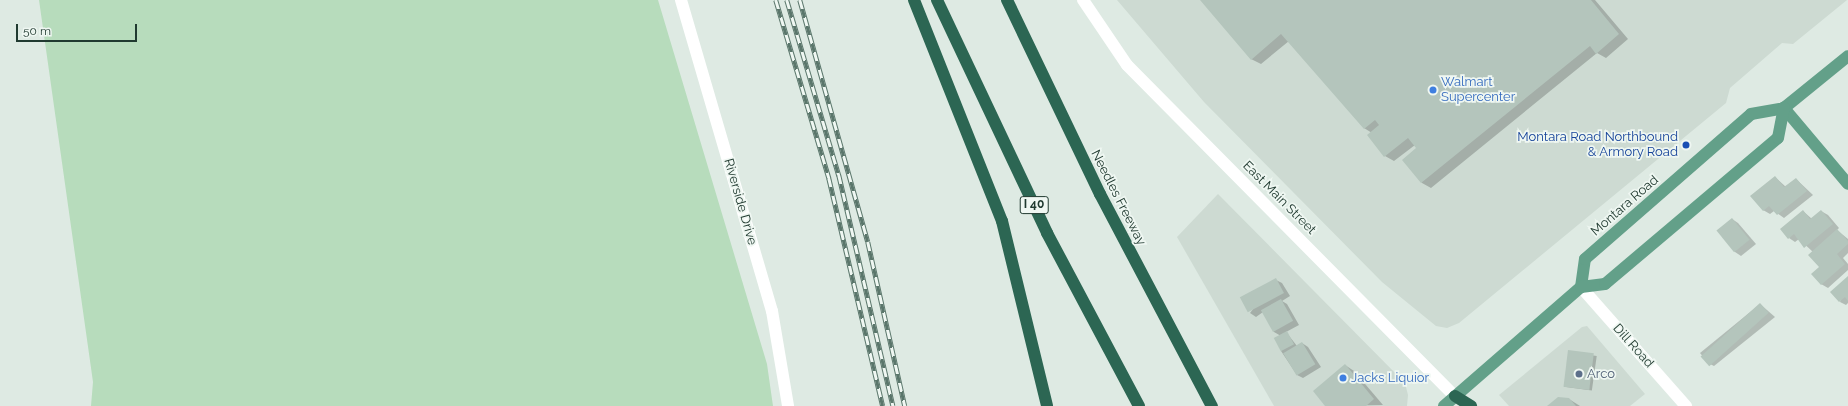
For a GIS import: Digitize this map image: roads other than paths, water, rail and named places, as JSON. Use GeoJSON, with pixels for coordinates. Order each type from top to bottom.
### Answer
{"type":"FeatureCollection","features":[{"type":"Feature","properties":{"kind":"highway"},"geometry":{"type":"LineString","coordinates":[[914,0],[1002,221],[1046,405]]}},
{"type":"Feature","properties":{"kind":"highway","name":"I 40"},"geometry":{"type":"LineString","coordinates":[[937,0],[1047,233],[1139,406]]}},
{"type":"Feature","properties":{"kind":"highway","name":"Needles Freeway"},"geometry":{"type":"LineString","coordinates":[[1007,0],[1100,194],[1182,353],[1212,406]]}},
{"type":"Feature","properties":{"kind":"highway"},"geometry":{"type":"LineString","coordinates":[[1182,353],[1218,406]]}},
{"type":"Feature","properties":{"kind":"highway"},"geometry":{"type":"LineString","coordinates":[[1458,401],[1471,406]]}},
{"type":"Feature","properties":{"kind":"main road","name":"Montara Road"},"geometry":{"type":"LineString","coordinates":[[1581,287],[1586,259],[1751,114],[1784,108],[1848,56]]}},
{"type":"Feature","properties":{"kind":"main road"},"geometry":{"type":"LineString","coordinates":[[1444,406],[1458,401],[1581,287],[1605,284],[1778,138],[1784,108]]}},
{"type":"Feature","properties":{"kind":"main road"},"geometry":{"type":"LineString","coordinates":[[1784,108],[1848,184]]}},
{"type":"Feature","properties":{"kind":"street","name":"Riverside Drive"},"geometry":{"type":"LineString","coordinates":[[681,0],[772,312],[788,406]]}},
{"type":"Feature","properties":{"kind":"street","name":"East Main Street"},"geometry":{"type":"LineString","coordinates":[[1083,0],[1126,65],[1458,401]]}},
{"type":"Feature","properties":{"kind":"street","name":"Dill Road"},"geometry":{"type":"LineString","coordinates":[[1581,287],[1686,406]]}},
{"type":"Feature","properties":{"kind":"railway"},"geometry":{"type":"LineString","coordinates":[[776,0],[829,178],[883,406]]}},
{"type":"Feature","properties":{"kind":"railway"},"geometry":{"type":"LineString","coordinates":[[787,0],[839,175],[893,406]]}},
{"type":"Feature","properties":{"kind":"railway"},"geometry":{"type":"LineString","coordinates":[[800,0],[868,242],[905,406]]}},
{"type":"Feature","properties":{"kind":"place","name":"Walmart Supercenter"},"geometry":{"type":"Point","coordinates":[1433,90]}},
{"type":"Feature","properties":{"kind":"place","name":"Montara Road Northbound & Armory Road"},"geometry":{"type":"Point","coordinates":[1686,145]}},
{"type":"Feature","properties":{"kind":"place","name":"Arco"},"geometry":{"type":"Point","coordinates":[1579,374]}},
{"type":"Feature","properties":{"kind":"place","name":"Jacks Liquior"},"geometry":{"type":"Point","coordinates":[1343,378]}}]}
